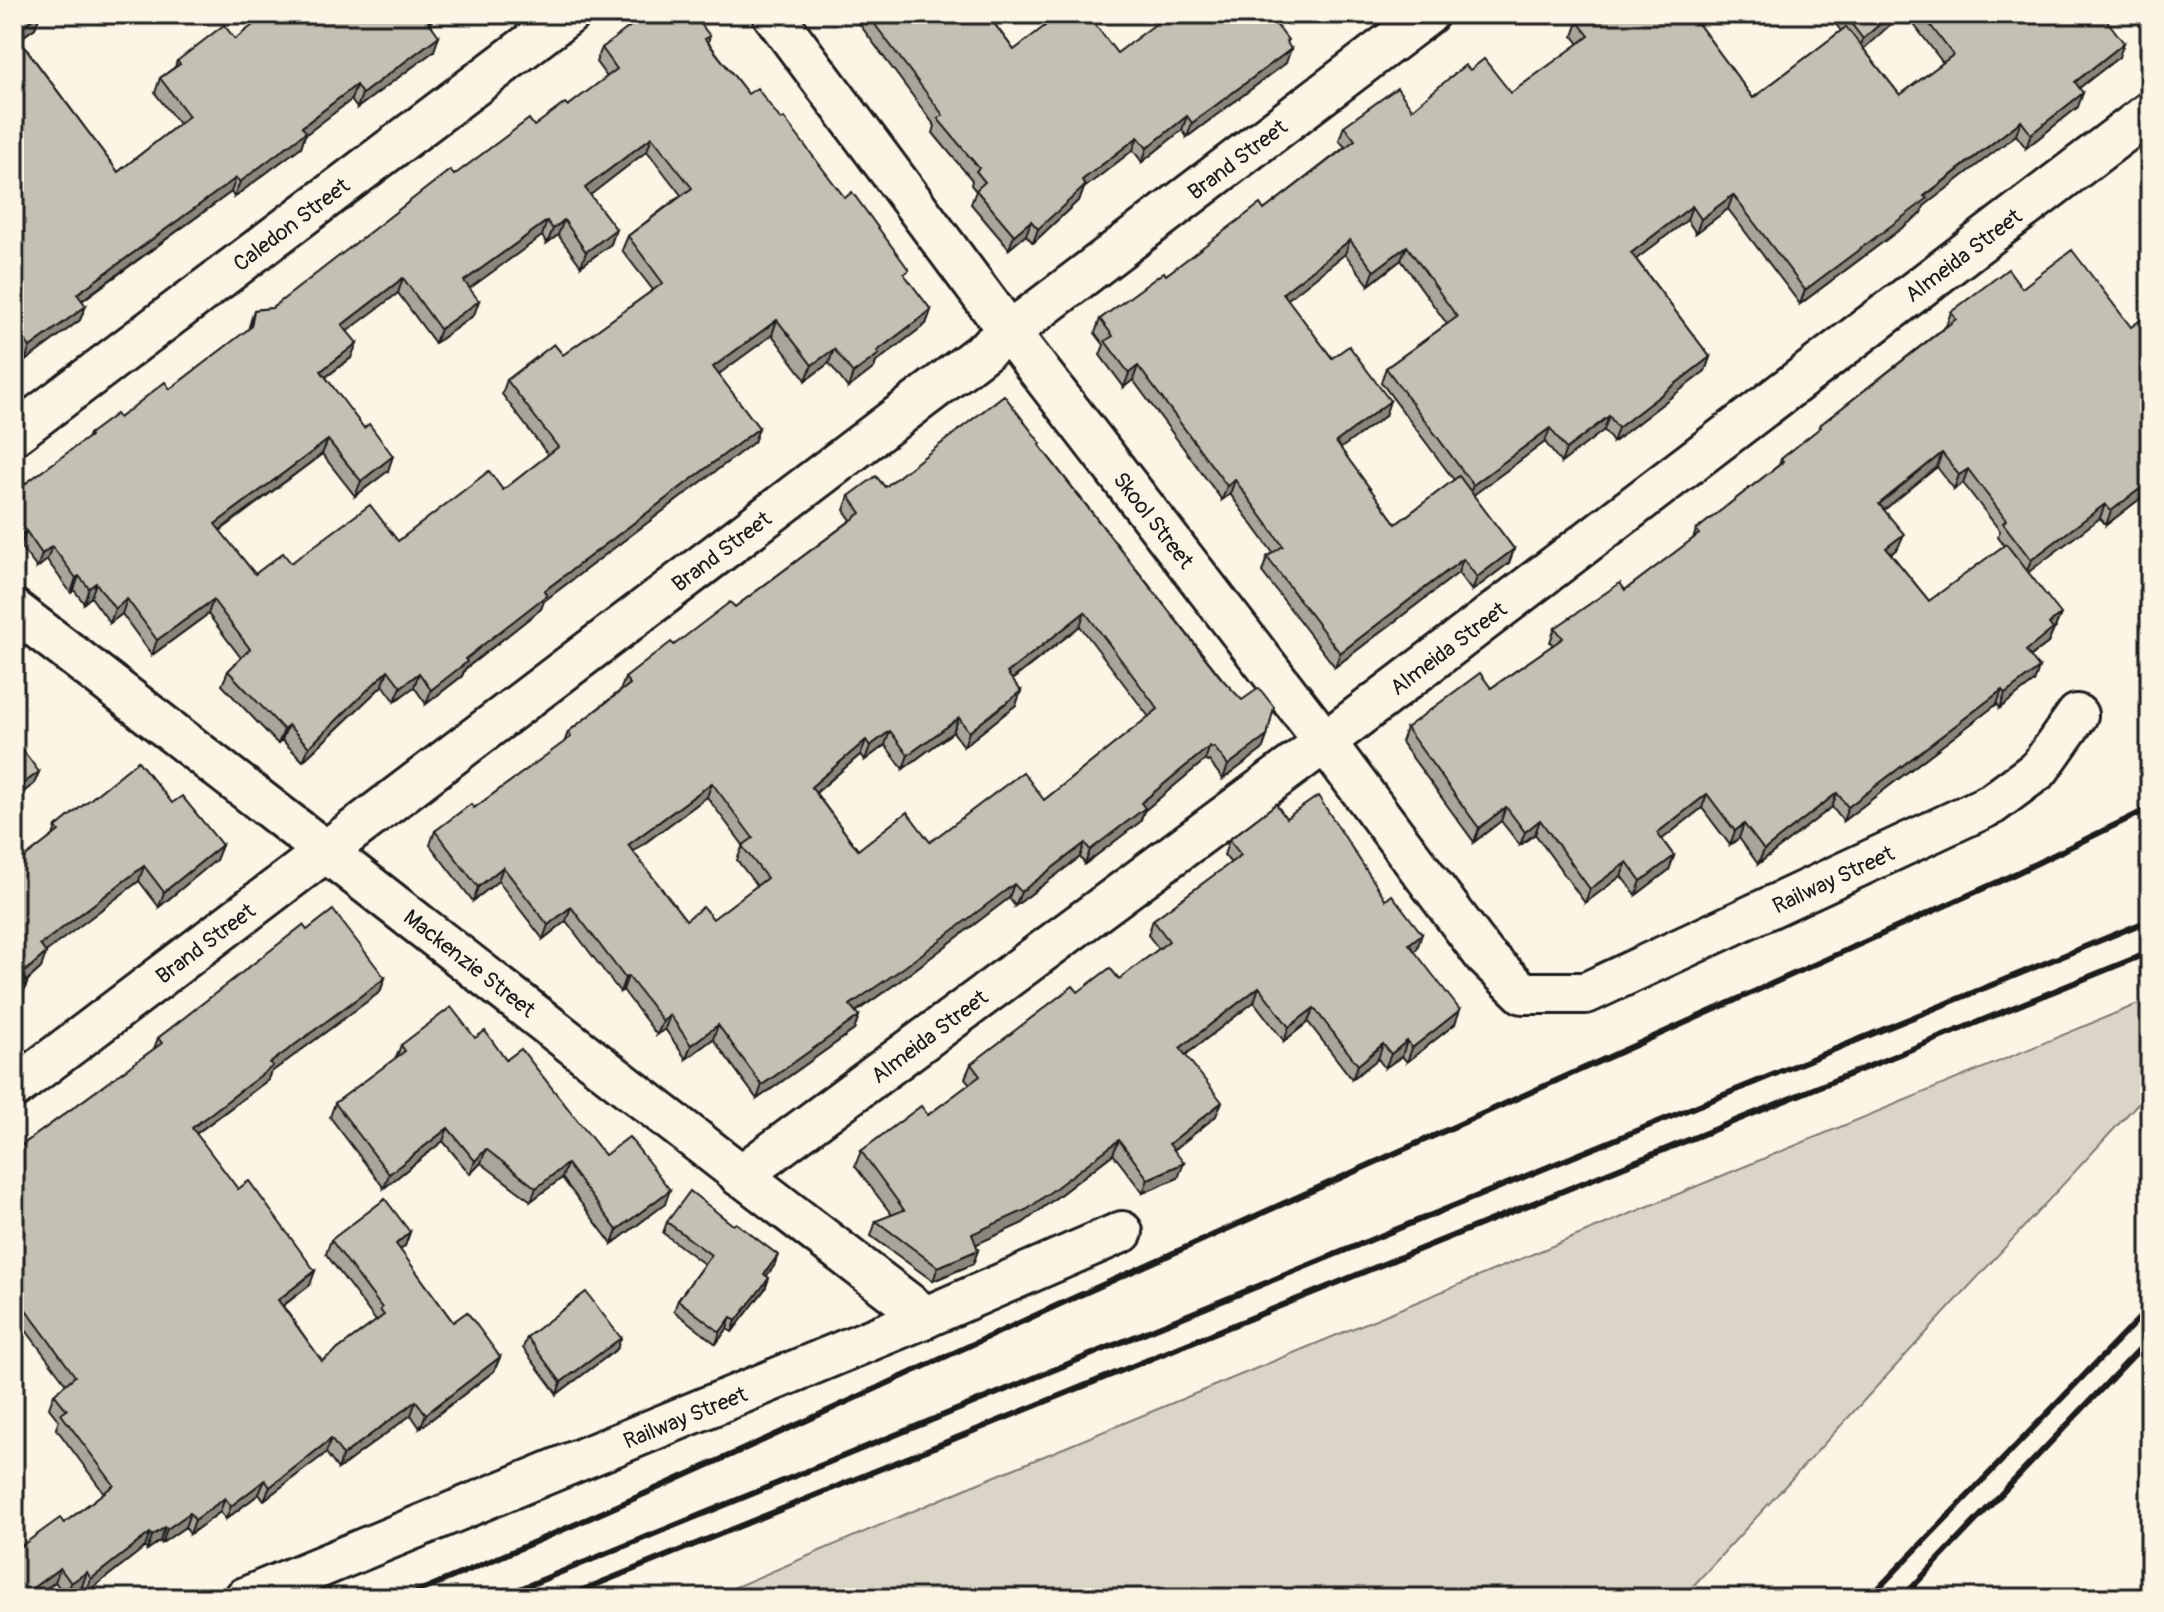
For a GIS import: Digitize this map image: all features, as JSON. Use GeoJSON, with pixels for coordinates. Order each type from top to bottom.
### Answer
{"type":"FeatureCollection","features":[{"type":"Feature","properties":{"kind":"street","name":"Caledon Street"},"geometry":{"type":"LineString","coordinates":[[14,434],[569,14]]}},
{"type":"Feature","properties":{"kind":"street","name":"Skool Street"},"geometry":{"type":"LineString","coordinates":[[773,14],[1010,333],[1325,742],[1485,956],[1523,993],[1557,993]]}},
{"type":"Feature","properties":{"kind":"street","name":"Brand Street"},"geometry":{"type":"LineString","coordinates":[[14,1088],[1428,14]]}},
{"type":"Feature","properties":{"kind":"street","name":"Almeida Street"},"geometry":{"type":"LineString","coordinates":[[740,1176],[1325,742],[2150,112]]}},
{"type":"Feature","properties":{"kind":"street","name":"Mackenzie Street"},"geometry":{"type":"LineString","coordinates":[[14,610],[326,850],[740,1176],[926,1317]]}},
{"type":"Feature","properties":{"kind":"street","name":"Railway Street"},"geometry":{"type":"LineString","coordinates":[[1557,993],[1586,993],[1992,804],[2039,769],[2077,715]]}},
{"type":"Feature","properties":{"kind":"street","name":"Railway Street"},"geometry":{"type":"LineString","coordinates":[[245,1598],[926,1317],[1122,1232]]}},
{"type":"Feature","properties":{"kind":"shaded area"},"geometry":{"type":"Polygon","coordinates":[[[2150,999],[2150,1090],[1682,1598],[710,1598],[974,1485],[2150,999]]]}},
{"type":"Feature","properties":{"kind":"building"},"geometry":{"type":"Polygon","coordinates":[[[14,14],[39,14],[14,32],[14,14]]]}},
{"type":"Feature","properties":{"kind":"building"},"geometry":{"type":"Polygon","coordinates":[[[267,14],[426,14],[439,36],[362,94],[356,85],[302,127],[306,132],[240,182],[236,178],[77,294],[86,306],[30,347],[14,326],[14,33],[118,172],[189,116],[160,78],[224,25],[235,39],[267,14]]]}},
{"type":"Feature","properties":{"kind":"building"},"geometry":{"type":"Polygon","coordinates":[[[646,14],[653,19],[660,14],[693,14],[710,36],[705,39],[748,94],[757,88],[845,198],[852,192],[909,270],[904,274],[931,310],[853,373],[834,349],[812,365],[777,320],[713,367],[759,428],[544,591],[547,595],[465,659],[467,662],[431,690],[419,673],[401,687],[388,670],[309,747],[288,725],[284,730],[228,671],[250,649],[213,600],[157,640],[127,599],[115,609],[96,583],[89,588],[79,576],[76,578],[52,546],[42,554],[26,531],[19,536],[14,528],[14,492],[116,414],[119,418],[165,382],[170,389],[251,327],[254,310],[272,308],[450,170],[454,175],[529,119],[534,126],[565,103],[568,106],[617,69],[602,48],[646,14]],[[652,137],[585,188],[616,229],[586,252],[564,220],[553,229],[547,221],[464,281],[479,301],[440,329],[403,278],[342,325],[357,343],[321,371],[364,428],[369,424],[393,456],[361,481],[328,440],[215,524],[255,574],[283,553],[291,563],[370,505],[398,541],[489,471],[503,490],[558,447],[507,380],[554,344],[563,355],[663,283],[628,236],[692,188],[652,137]]]}},
{"type":"Feature","properties":{"kind":"building"},"geometry":{"type":"Polygon","coordinates":[[[867,14],[987,14],[1014,50],[1060,14],[1087,14],[1117,53],[1169,14],[1268,14],[1288,40],[1291,49],[1192,123],[1187,116],[1147,148],[1138,137],[1082,180],[1085,186],[1038,229],[1031,221],[1014,235],[976,190],[985,182],[976,171],[979,168],[938,119],[943,115],[867,14]]]}},
{"type":"Feature","properties":{"kind":"building"},"geometry":{"type":"Polygon","coordinates":[[[1590,14],[1691,14],[1753,98],[1846,27],[1900,95],[1953,55],[1922,14],[2102,14],[2124,43],[2075,82],[2083,93],[2031,134],[2021,121],[1924,196],[1927,199],[1805,290],[1733,195],[1701,219],[1692,206],[1631,253],[1710,357],[1618,428],[1609,416],[1566,449],[1550,428],[1473,485],[1386,368],[1457,317],[1407,246],[1374,271],[1350,240],[1283,293],[1332,358],[1349,346],[1390,401],[1336,442],[1396,524],[1459,476],[1514,549],[1477,577],[1463,559],[1340,653],[1267,557],[1283,546],[1235,480],[1227,486],[1138,366],[1129,373],[1105,341],[1113,336],[1100,319],[1164,272],[1166,275],[1260,204],[1264,210],[1355,140],[1344,126],[1397,88],[1412,109],[1465,65],[1470,70],[1484,59],[1511,93],[1589,36],[1578,22],[1590,14]]]}},
{"type":"Feature","properties":{"kind":"building"},"geometry":{"type":"Polygon","coordinates":[[[1844,14],[1891,14],[1863,39],[1844,14]]]}},
{"type":"Feature","properties":{"kind":"building"},"geometry":{"type":"Polygon","coordinates":[[[2072,250],[2131,327],[2150,313],[2150,481],[2111,511],[2105,504],[2031,560],[1968,469],[1959,475],[1942,453],[1879,504],[1904,534],[1886,548],[1929,601],[2006,544],[2061,614],[2049,624],[2053,629],[2026,651],[2039,668],[2005,694],[2002,690],[1848,807],[1837,793],[1764,850],[1744,824],[1735,831],[1707,794],[1657,833],[1674,856],[1641,881],[1627,862],[1590,889],[1540,820],[1525,832],[1506,807],[1479,828],[1406,728],[1480,673],[1491,688],[1563,638],[1555,628],[1620,583],[1625,590],[1699,534],[1696,530],[1783,462],[1781,459],[1820,425],[1956,319],[1951,312],[2008,269],[2022,288],[2072,250]]]}},
{"type":"Feature","properties":{"kind":"building"},"geometry":{"type":"Polygon","coordinates":[[[1004,395],[1039,445],[1221,678],[1242,700],[1259,688],[1274,707],[1267,736],[1228,765],[1210,746],[1141,803],[1145,808],[1090,850],[1085,843],[1021,892],[1014,884],[850,1005],[859,1016],[762,1085],[718,1025],[691,1045],[670,1015],[663,1021],[628,976],[625,978],[571,907],[548,925],[503,867],[478,887],[435,831],[471,804],[474,808],[571,737],[568,732],[630,684],[625,678],[671,642],[674,645],[730,602],[735,607],[861,513],[849,496],[876,476],[885,487],[1004,395]],[[1085,612],[1007,673],[1021,691],[969,732],[959,718],[908,755],[890,731],[870,746],[866,740],[811,787],[858,850],[907,812],[930,842],[1023,772],[1044,800],[1158,709],[1085,612]],[[712,783],[628,845],[686,920],[703,907],[713,919],[767,878],[742,846],[753,838],[712,783]]]}},
{"type":"Feature","properties":{"kind":"building"},"geometry":{"type":"Polygon","coordinates":[[[14,738],[39,772],[14,790],[14,738]]]}},
{"type":"Feature","properties":{"kind":"building"},"geometry":{"type":"Polygon","coordinates":[[[138,761],[172,803],[182,796],[222,845],[164,892],[144,866],[40,945],[46,953],[21,975],[27,983],[14,991],[14,866],[59,831],[56,827],[138,761]]]}},
{"type":"Feature","properties":{"kind":"building"},"geometry":{"type":"Polygon","coordinates":[[[1318,796],[1386,900],[1392,895],[1422,934],[1409,944],[1460,1010],[1412,1048],[1407,1041],[1391,1054],[1383,1044],[1358,1065],[1314,1008],[1289,1027],[1259,987],[1180,1048],[1222,1102],[1169,1144],[1184,1163],[1148,1179],[1119,1140],[1028,1209],[972,1234],[978,1250],[938,1267],[876,1221],[904,1210],[861,1151],[921,1106],[928,1115],[980,1076],[971,1064],[1073,986],[1078,992],[1110,968],[1119,979],[1169,941],[1153,920],[1241,855],[1229,840],[1276,804],[1286,818],[1318,796]]]}},
{"type":"Feature","properties":{"kind":"building"},"geometry":{"type":"Polygon","coordinates":[[[333,910],[385,978],[270,1063],[273,1066],[192,1128],[238,1189],[249,1181],[315,1271],[278,1300],[322,1361],[384,1315],[380,1310],[382,1308],[331,1240],[385,1199],[410,1232],[396,1244],[453,1322],[467,1312],[500,1357],[426,1414],[416,1401],[343,1455],[331,1439],[270,1487],[265,1480],[231,1506],[225,1498],[195,1520],[190,1513],[167,1529],[165,1527],[152,1536],[150,1533],[91,1579],[87,1572],[71,1583],[60,1568],[19,1598],[14,1598],[14,1536],[21,1546],[60,1518],[64,1523],[114,1485],[61,1414],[67,1410],[54,1394],[75,1376],[24,1307],[14,1315],[14,1155],[20,1150],[18,1148],[162,1043],[158,1038],[303,925],[307,930],[333,910]]]}},
{"type":"Feature","properties":{"kind":"building"},"geometry":{"type":"Polygon","coordinates":[[[451,1007],[475,1038],[485,1031],[506,1060],[521,1049],[605,1155],[629,1137],[670,1190],[617,1230],[567,1164],[536,1188],[486,1149],[475,1161],[448,1128],[389,1174],[335,1103],[405,1051],[401,1045],[451,1007]]]}},
{"type":"Feature","properties":{"kind":"building"},"geometry":{"type":"Polygon","coordinates":[[[690,1191],[778,1255],[764,1274],[769,1278],[736,1321],[731,1317],[720,1332],[678,1300],[711,1255],[667,1222],[690,1191]]]}},
{"type":"Feature","properties":{"kind":"building"},"geometry":{"type":"Polygon","coordinates":[[[586,1292],[621,1338],[561,1382],[527,1337],[586,1292]]]}},
{"type":"Feature","properties":{"kind":"railway"},"geometry":{"type":"LineString","coordinates":[[402,1598],[737,1452],[2000,881],[2150,808]]}},
{"type":"Feature","properties":{"kind":"railway"},"geometry":{"type":"LineString","coordinates":[[498,1598],[2150,920]]}},
{"type":"Feature","properties":{"kind":"railway"},"geometry":{"type":"LineString","coordinates":[[563,1598],[2150,952]]}},
{"type":"Feature","properties":{"kind":"railway"},"geometry":{"type":"LineString","coordinates":[[1869,1598],[2150,1307]]}},
{"type":"Feature","properties":{"kind":"railway"},"geometry":{"type":"LineString","coordinates":[[1902,1598],[2150,1338]]}}]}
